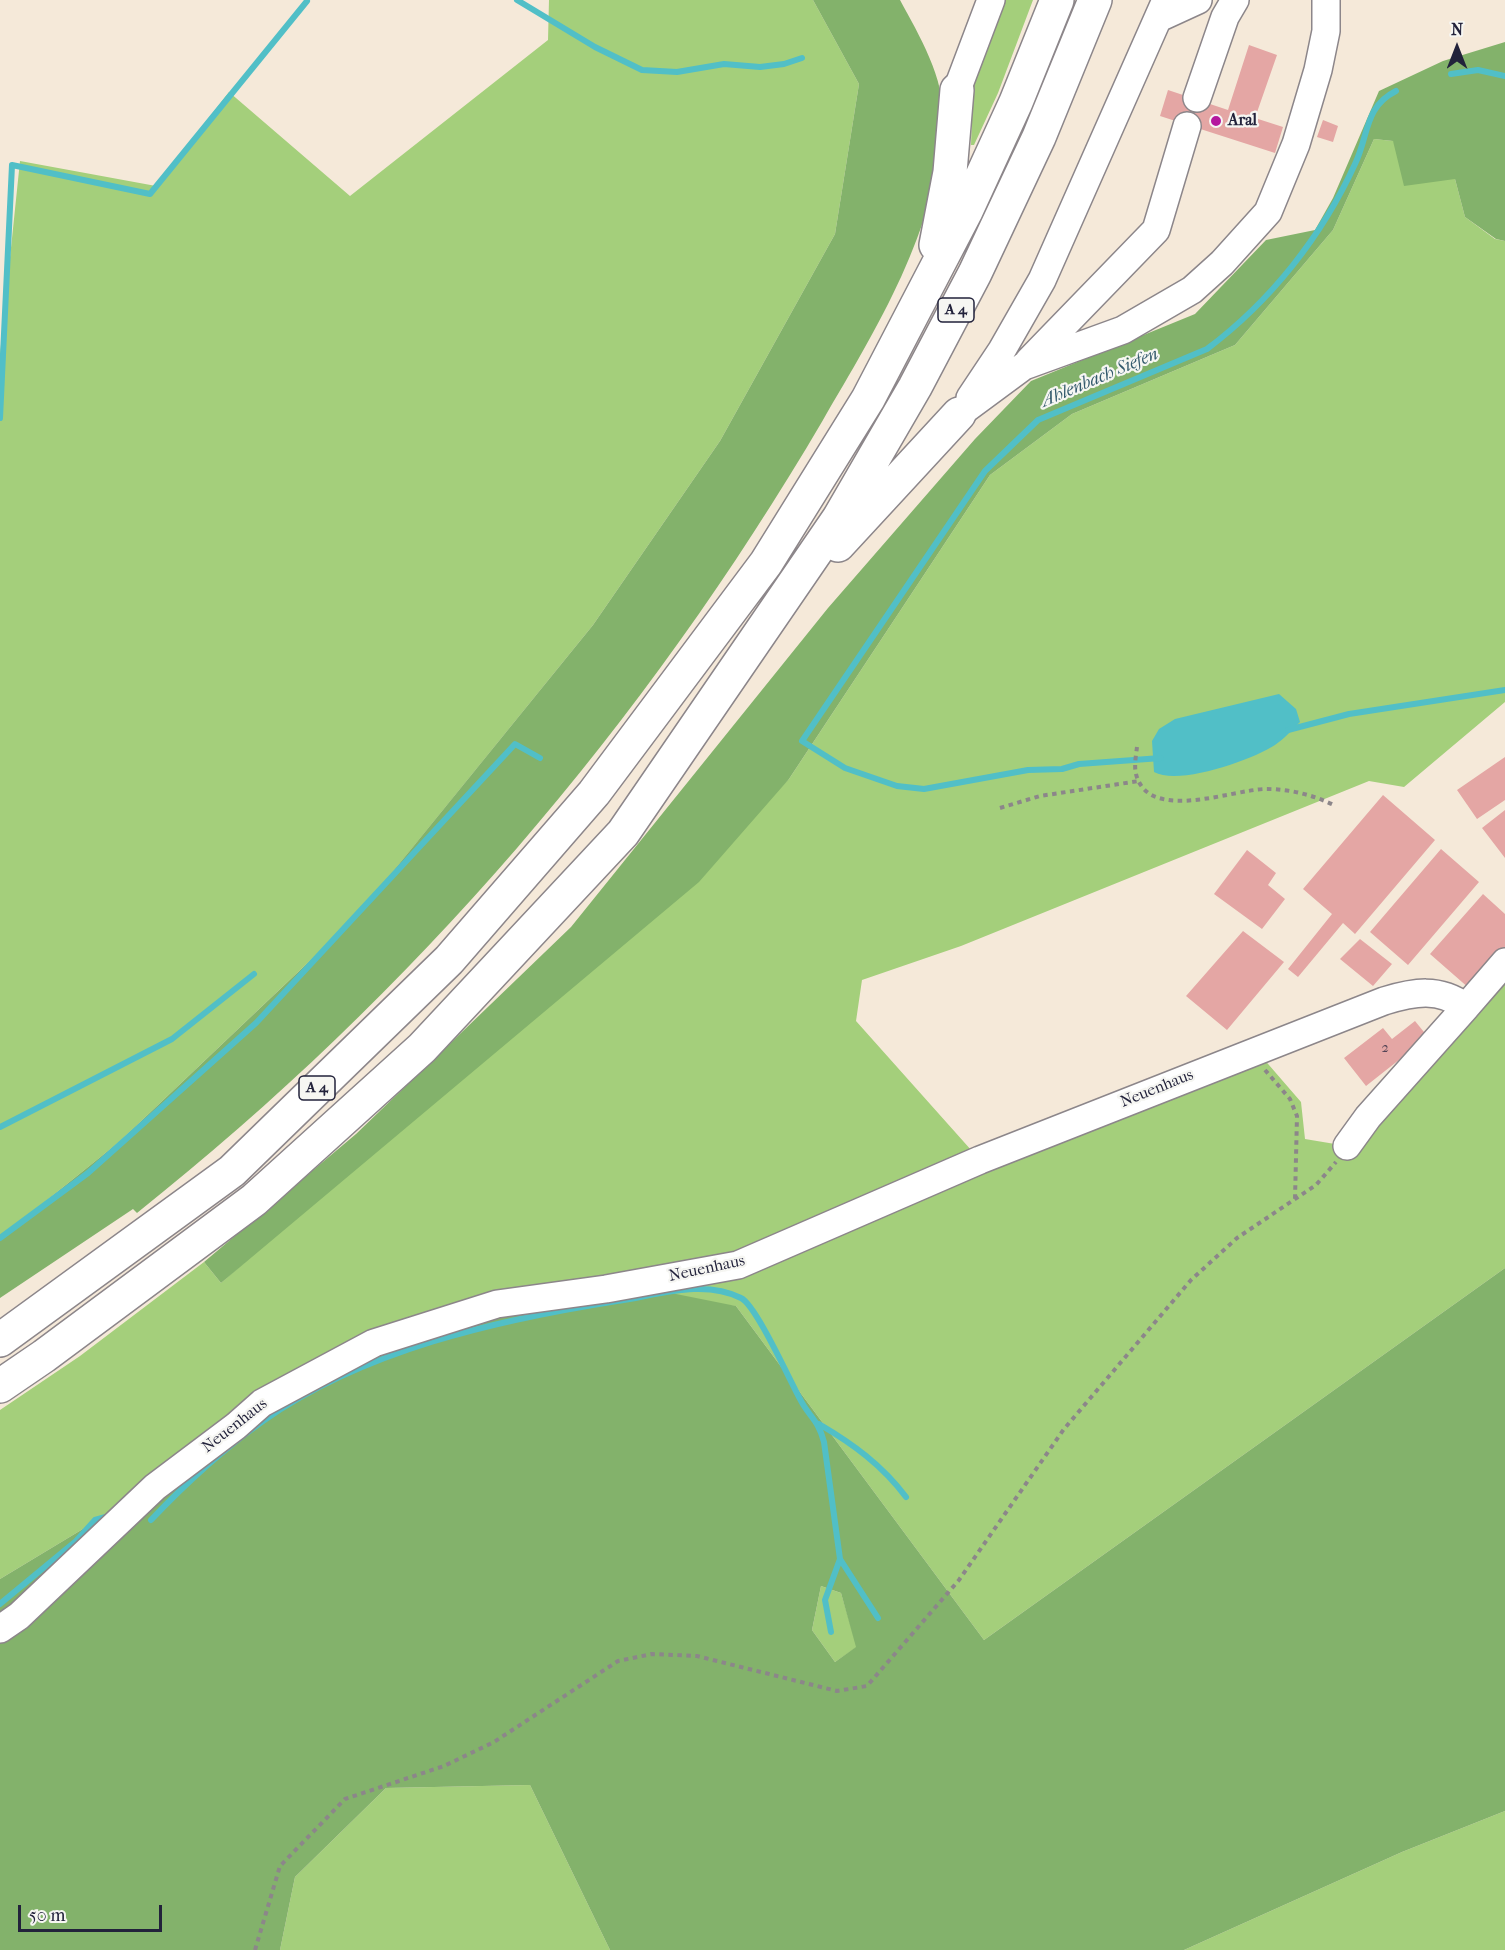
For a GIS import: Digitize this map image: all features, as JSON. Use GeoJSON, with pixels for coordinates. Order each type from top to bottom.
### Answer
{"type":"FeatureCollection","features":[{"type":"Feature","properties":{"kind":"highway","name":"A 4"},"geometry":{"type":"LineString","coordinates":[[0,1340],[232,1171],[449,960],[594,793],[766,563],[868,399],[926,291],[1016,102],[1057,0]]}},
{"type":"Feature","properties":{"kind":"highway","name":"A 4"},"geometry":{"type":"LineString","coordinates":[[0,1386],[254,1200],[422,1048],[623,833],[782,602],[856,488],[915,387],[975,273],[1039,137],[1095,0]]}},
{"type":"Feature","properties":{"kind":"highway"},"geometry":{"type":"LineString","coordinates":[[926,291],[950,172],[957,90]]}},
{"type":"Feature","properties":{"kind":"highway"},"geometry":{"type":"LineString","coordinates":[[782,602],[959,414]]}},
{"type":"Feature","properties":{"kind":"street"},"geometry":{"type":"LineString","coordinates":[[957,90],[991,0]]}},
{"type":"Feature","properties":{"kind":"street"},"geometry":{"type":"LineString","coordinates":[[959,414],[1002,350],[1042,280],[1163,8],[1198,0]]}},
{"type":"Feature","properties":{"kind":"street"},"geometry":{"type":"LineString","coordinates":[[1197,98],[1225,16],[1235,0]]}},
{"type":"Feature","properties":{"kind":"street"},"geometry":{"type":"LineString","coordinates":[[1024,366],[1123,330],[1192,290],[1222,263],[1268,212],[1296,144],[1318,70],[1326,31],[1326,0]]}},
{"type":"Feature","properties":{"kind":"street"},"geometry":{"type":"LineString","coordinates":[[959,414],[1024,366],[1156,230],[1187,126]]}},
{"type":"Feature","properties":{"kind":"street"},"geometry":{"type":"LineString","coordinates":[[1347,1146],[1368,1117],[1505,962]]}},
{"type":"Feature","properties":{"kind":"street","name":"Neuenhaus"},"geometry":{"type":"LineString","coordinates":[[0,1629],[19,1616],[154,1487],[236,1426],[262,1403],[374,1343],[497,1304],[606,1289],[738,1265],[969,1165],[1250,1052],[1409,993],[1439,993],[1466,1007]]}},
{"type":"Feature","properties":{"kind":"path"},"geometry":{"type":"LineString","coordinates":[[1137,747],[1136,772],[1139,781],[1146,792],[1166,801],[1185,801],[1265,789],[1309,793],[1336,806]]}},
{"type":"Feature","properties":{"kind":"path"},"geometry":{"type":"LineString","coordinates":[[1000,808],[1041,796],[1139,781]]}},
{"type":"Feature","properties":{"kind":"path"},"geometry":{"type":"LineString","coordinates":[[1250,1052],[1290,1099],[1297,1116],[1295,1200]]}},
{"type":"Feature","properties":{"kind":"path"},"geometry":{"type":"LineString","coordinates":[[255,1950],[280,1866],[345,1799],[444,1766],[494,1742],[618,1661],[652,1654],[697,1656],[837,1691],[867,1686],[959,1580],[1064,1429],[1191,1280],[1237,1238],[1316,1185],[1347,1146]]}},
{"type":"Feature","properties":{"kind":"green space"},"geometry":{"type":"Polygon","coordinates":[[[549,0],[813,0],[859,84],[835,234],[720,441],[593,625],[357,916],[119,1142],[0,1238],[0,354],[20,161],[156,186],[229,92],[350,196],[548,40],[549,0]]]}},
{"type":"Feature","properties":{"kind":"green space"},"geometry":{"type":"Polygon","coordinates":[[[813,0],[900,0],[935,73],[943,104],[943,120],[938,161],[929,200],[917,239],[901,276],[884,313],[844,385],[754,532],[680,641],[600,747],[517,848],[428,946],[336,1039],[238,1129],[137,1213],[133,1209],[0,1298],[0,1238],[119,1142],[356,917],[593,625],[720,441],[835,234],[859,84],[813,0]]]}},
{"type":"Feature","properties":{"kind":"green space"},"geometry":{"type":"Polygon","coordinates":[[[1005,0],[1033,0],[998,93],[974,145],[971,145],[973,85],[1005,0]]]}},
{"type":"Feature","properties":{"kind":"green space"},"geometry":{"type":"Polygon","coordinates":[[[1505,42],[1505,241],[1496,239],[1465,217],[1455,179],[1404,186],[1393,141],[1374,139],[1333,230],[1235,345],[1072,414],[990,475],[789,779],[699,882],[221,1283],[204,1262],[356,1134],[571,927],[828,608],[975,439],[1031,381],[1195,314],[1266,240],[1315,230],[1333,198],[1379,91],[1443,61],[1505,42]]]}},
{"type":"Feature","properties":{"kind":"green space"},"geometry":{"type":"Polygon","coordinates":[[[1374,139],[1393,141],[1455,179],[1465,217],[1495,239],[1505,241],[1505,702],[1404,787],[1369,781],[961,946],[862,980],[856,1021],[980,1160],[1256,1050],[1301,1102],[1305,1139],[1347,1146],[1505,968],[1505,1268],[984,1640],[736,1306],[578,1299],[437,1332],[353,1366],[0,1579],[0,1410],[80,1356],[204,1262],[221,1283],[789,779],[990,475],[1072,414],[1235,345],[1333,230],[1374,139]]]}},
{"type":"Feature","properties":{"kind":"green space"},"geometry":{"type":"Polygon","coordinates":[[[1505,1268],[1505,1811],[1402,1852],[1184,1950],[610,1950],[530,1785],[386,1788],[295,1877],[280,1950],[0,1950],[0,1579],[353,1366],[437,1332],[578,1299],[656,1290],[736,1306],[984,1640],[1505,1268]],[[821,1586],[812,1630],[835,1662],[856,1647],[841,1593],[821,1586]]]}},
{"type":"Feature","properties":{"kind":"green space"},"geometry":{"type":"Polygon","coordinates":[[[821,1586],[841,1593],[857,1647],[835,1662],[812,1630],[821,1586]]]}},
{"type":"Feature","properties":{"kind":"green space"},"geometry":{"type":"Polygon","coordinates":[[[530,1785],[610,1950],[280,1950],[295,1877],[386,1788],[530,1785]]]}},
{"type":"Feature","properties":{"kind":"green space"},"geometry":{"type":"Polygon","coordinates":[[[1505,1811],[1505,1950],[1184,1950],[1402,1852],[1505,1811]]]}},
{"type":"Feature","properties":{"kind":"water"},"geometry":{"type":"Polygon","coordinates":[[[1279,694],[1296,709],[1300,722],[1275,745],[1250,758],[1197,774],[1180,776],[1154,772],[1152,741],[1159,729],[1175,719],[1279,694]]]}},
{"type":"Feature","properties":{"kind":"building"},"geometry":{"type":"Polygon","coordinates":[[[1249,45],[1277,55],[1255,118],[1283,127],[1275,153],[1160,116],[1168,90],[1228,110],[1249,45]]]}},
{"type":"Feature","properties":{"kind":"building"},"geometry":{"type":"Polygon","coordinates":[[[1323,120],[1338,126],[1333,142],[1317,137],[1323,120]]]}},
{"type":"Feature","properties":{"kind":"building"},"geometry":{"type":"Polygon","coordinates":[[[1505,757],[1505,800],[1477,819],[1457,790],[1505,757]]]}},
{"type":"Feature","properties":{"kind":"building"},"geometry":{"type":"Polygon","coordinates":[[[1383,795],[1435,840],[1355,934],[1343,923],[1298,977],[1288,969],[1332,914],[1303,889],[1383,795]]]}},
{"type":"Feature","properties":{"kind":"building"},"geometry":{"type":"Polygon","coordinates":[[[1505,810],[1505,858],[1482,828],[1505,810]]]}},
{"type":"Feature","properties":{"kind":"building"},"geometry":{"type":"Polygon","coordinates":[[[1441,849],[1479,882],[1408,965],[1370,932],[1441,849]]]}},
{"type":"Feature","properties":{"kind":"building"},"geometry":{"type":"Polygon","coordinates":[[[1247,850],[1276,873],[1268,885],[1285,899],[1262,929],[1214,894],[1247,850]]]}},
{"type":"Feature","properties":{"kind":"building"},"geometry":{"type":"Polygon","coordinates":[[[1483,894],[1505,914],[1505,950],[1470,989],[1430,954],[1483,894]]]}},
{"type":"Feature","properties":{"kind":"building"},"geometry":{"type":"Polygon","coordinates":[[[1243,931],[1284,962],[1227,1030],[1186,996],[1243,931]]]}},
{"type":"Feature","properties":{"kind":"building"},"geometry":{"type":"Polygon","coordinates":[[[1360,939],[1392,964],[1373,986],[1340,959],[1360,939]]]}},
{"type":"Feature","properties":{"kind":"building"},"geometry":{"type":"Polygon","coordinates":[[[1415,1021],[1428,1037],[1366,1086],[1344,1058],[1383,1028],[1392,1039],[1415,1021]]]}},
{"type":"Feature","properties":{"kind":"waterway"},"geometry":{"type":"LineString","coordinates":[[517,0],[595,47],[642,70],[677,72],[724,64],[760,67],[784,64],[802,58]]}},
{"type":"Feature","properties":{"kind":"waterway"},"geometry":{"type":"LineString","coordinates":[[0,418],[12,165],[150,194],[307,1]]}},
{"type":"Feature","properties":{"kind":"waterway","name":"Ahlenbach Siefen"},"geometry":{"type":"LineString","coordinates":[[1451,74],[1478,70],[1505,76]]}},
{"type":"Feature","properties":{"kind":"waterway","name":"Ahlenbach Siefen"},"geometry":{"type":"LineString","coordinates":[[1161,758],[1079,764],[1062,769],[1028,770],[924,789],[897,786],[845,768],[802,741],[985,471],[1038,420],[1207,349],[1252,310],[1311,242],[1342,191],[1355,164],[1373,113],[1378,105],[1396,91]]}},
{"type":"Feature","properties":{"kind":"waterway"},"geometry":{"type":"LineString","coordinates":[[1288,730],[1349,714],[1505,690]]}},
{"type":"Feature","properties":{"kind":"waterway"},"geometry":{"type":"LineString","coordinates":[[0,1238],[88,1173],[256,1023],[515,744],[540,758]]}},
{"type":"Feature","properties":{"kind":"waterway"},"geometry":{"type":"LineString","coordinates":[[0,1127],[172,1039],[254,974]]}},
{"type":"Feature","properties":{"kind":"waterway"},"geometry":{"type":"LineString","coordinates":[[151,1520],[204,1468],[263,1421],[302,1396],[388,1357],[479,1329],[571,1309],[680,1290],[726,1292],[741,1298],[755,1314],[800,1399],[822,1434],[840,1559],[825,1600],[831,1632]]}},
{"type":"Feature","properties":{"kind":"waterway"},"geometry":{"type":"LineString","coordinates":[[819,1424],[866,1456],[897,1485],[906,1497]]}},
{"type":"Feature","properties":{"kind":"waterway"},"geometry":{"type":"LineString","coordinates":[[0,1604],[76,1541],[95,1520],[109,1516]]}},
{"type":"Feature","properties":{"kind":"waterway"},"geometry":{"type":"LineString","coordinates":[[840,1559],[878,1618]]}},
{"type":"Feature","properties":{"kind":"place","name":"Aral"},"geometry":{"type":"Point","coordinates":[1216,121]}}]}
